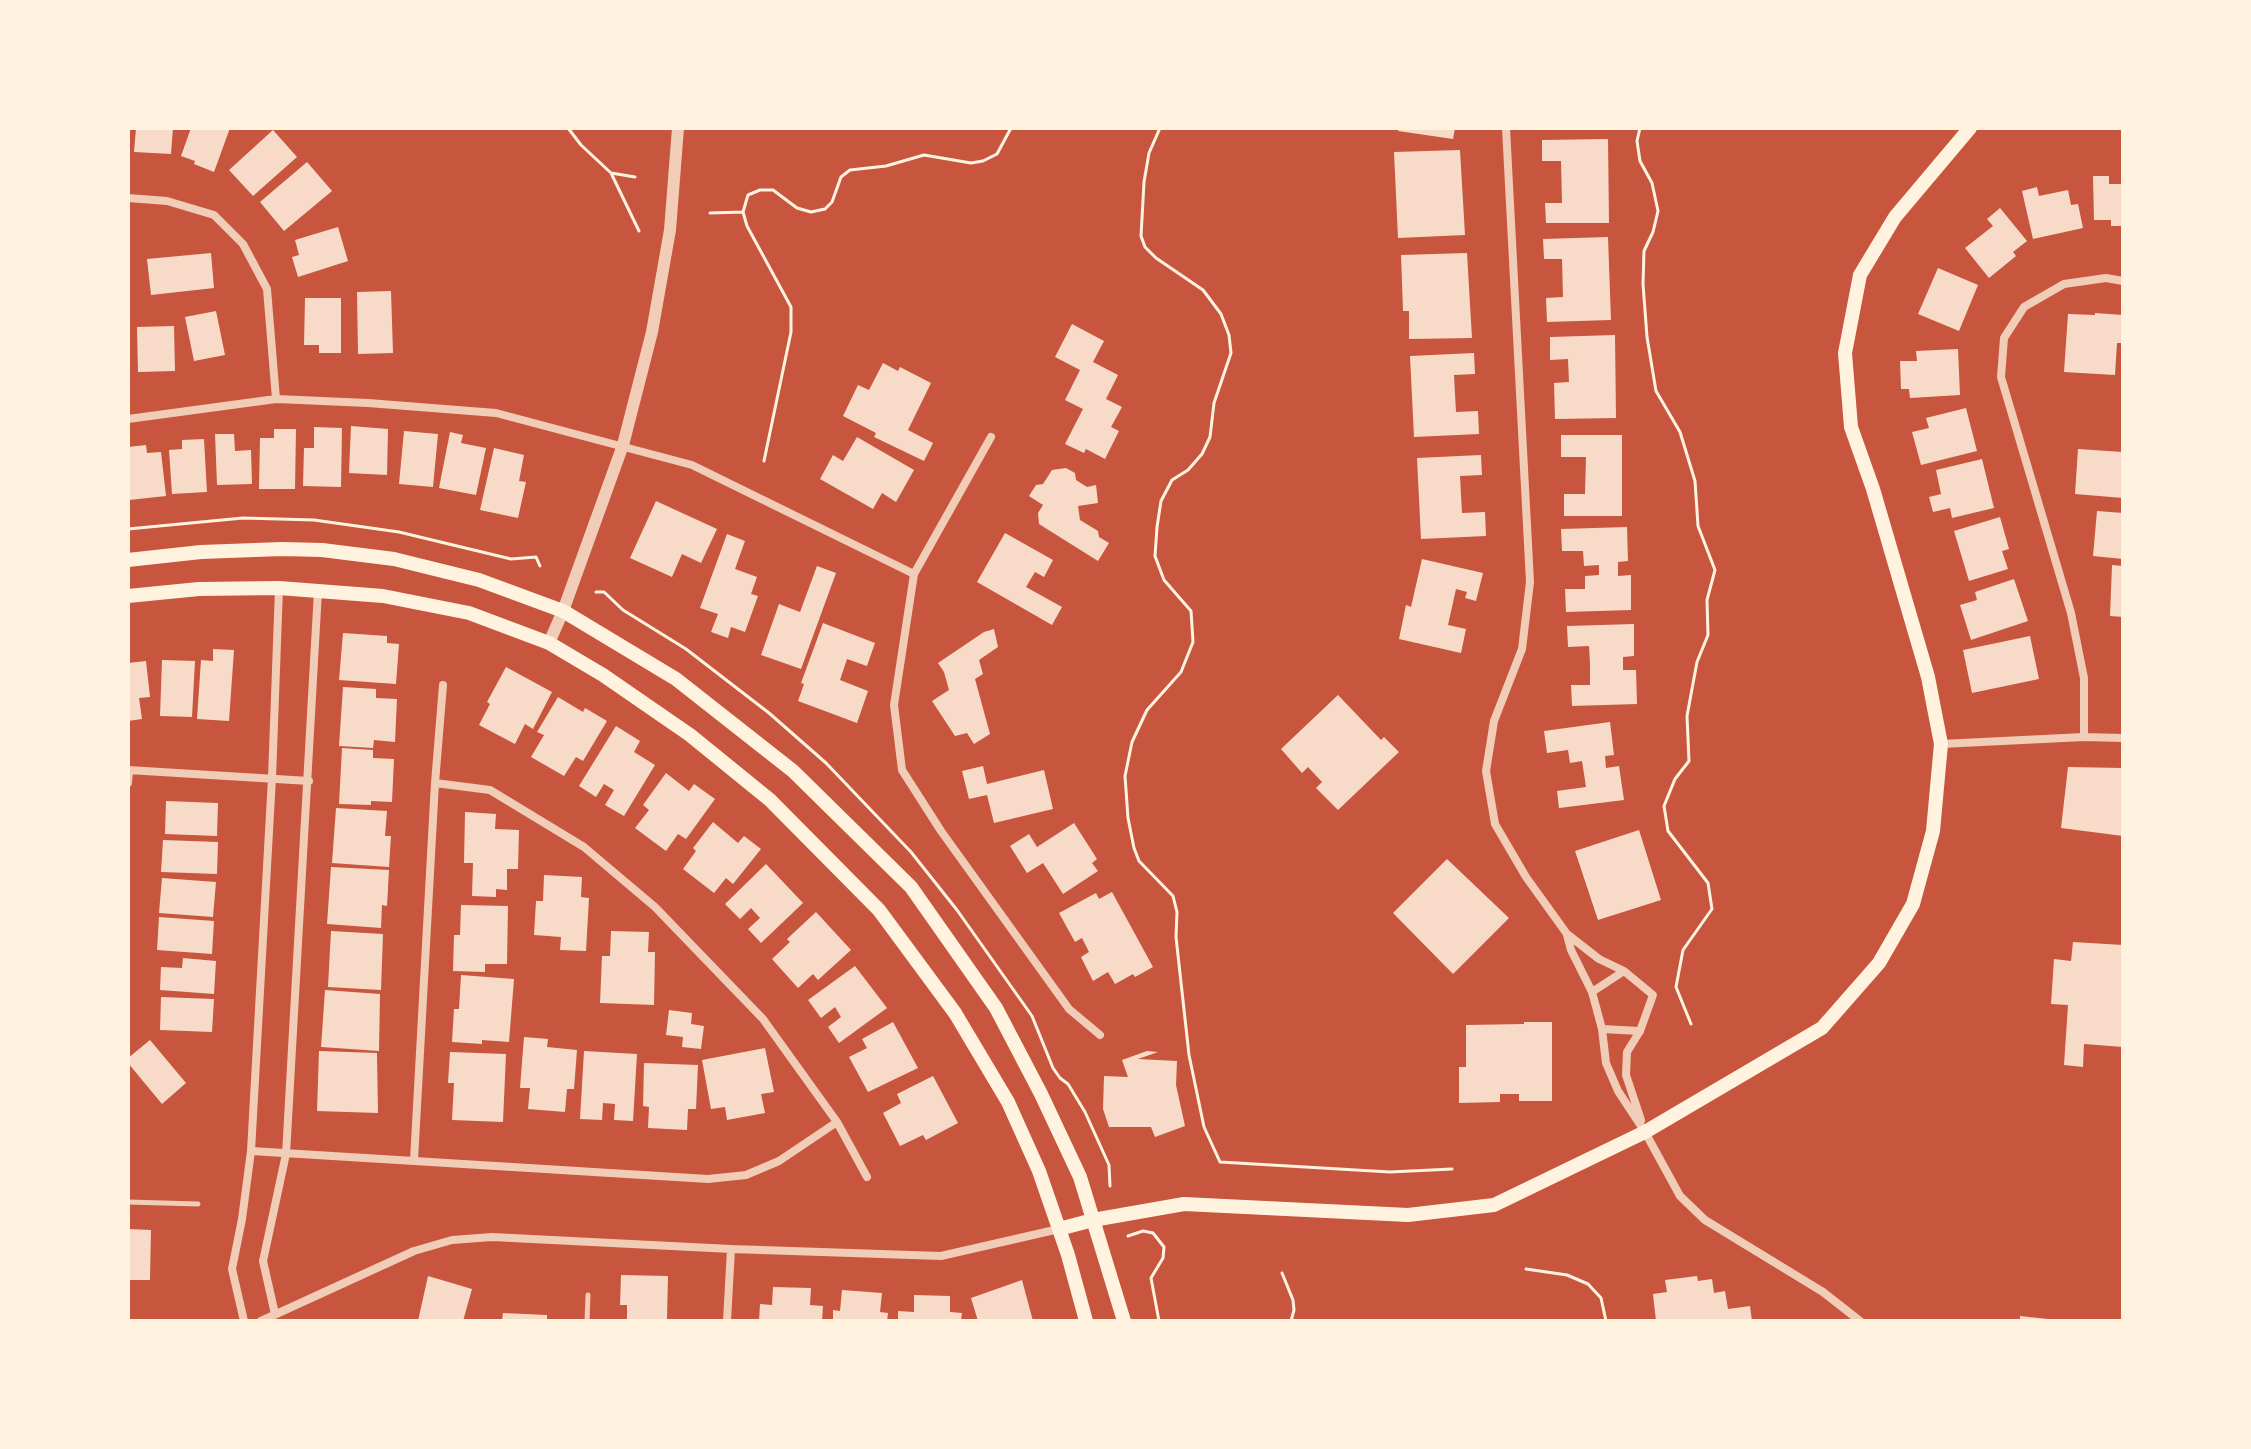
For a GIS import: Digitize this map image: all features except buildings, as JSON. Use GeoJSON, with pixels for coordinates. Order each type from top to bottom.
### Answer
{"type":"FeatureCollection","features":[{"type":"Feature","properties":{"kind":"main road"},"geometry":{"type":"LineString","coordinates":[[1059,1229],[1184,1204],[1408,1215],[1494,1205],[1645,1132],[1822,1028],[1879,963],[1913,904],[1933,831],[1941,744],[1928,677],[1873,489],[1851,427],[1845,353],[1860,275],[1895,217],[1970,128]]}},
{"type":"Feature","properties":{"kind":"main road"},"geometry":{"type":"LineString","coordinates":[[128,560],[201,552],[322,550],[394,559],[479,580],[563,611],[676,679],[793,771],[911,887],[996,1008],[1074,1163],[1124,1321]]}},
{"type":"Feature","properties":{"kind":"main road"},"geometry":{"type":"LineString","coordinates":[[128,596],[199,589],[279,588],[383,596],[469,613],[549,643],[603,675],[702,744],[770,800],[879,910],[955,1013],[1008,1102],[1039,1171],[1086,1321]]}},
{"type":"Feature","properties":{"kind":"street"},"geometry":{"type":"LineString","coordinates":[[549,643],[623,445],[652,332],[670,230],[678,128]]}},
{"type":"Feature","properties":{"kind":"street"},"geometry":{"type":"LineString","coordinates":[[1506,128],[1530,582],[1522,649],[1494,721],[1486,771],[1495,824],[1526,877],[1567,934],[1599,959],[1624,971],[1653,995],[1640,1031],[1627,1052],[1626,1075],[1645,1132]]}},
{"type":"Feature","properties":{"kind":"street"},"geometry":{"type":"LineString","coordinates":[[128,198],[167,201],[214,215],[243,244],[267,289],[276,399]]}},
{"type":"Feature","properties":{"kind":"street"},"geometry":{"type":"LineString","coordinates":[[2084,737],[2084,678],[2071,613],[2001,377],[2004,338],[2024,307],[2064,284],[2106,278],[2123,281]]}},
{"type":"Feature","properties":{"kind":"street"},"geometry":{"type":"LineString","coordinates":[[128,419],[276,399],[496,413],[692,465],[914,574]]}},
{"type":"Feature","properties":{"kind":"street"},"geometry":{"type":"LineString","coordinates":[[991,437],[914,574],[894,705],[902,770],[941,831],[1069,1009],[1100,1035]]}},
{"type":"Feature","properties":{"kind":"street"},"geometry":{"type":"LineString","coordinates":[[244,1321],[232,1269],[251,1151],[272,778],[279,588]]}},
{"type":"Feature","properties":{"kind":"street"},"geometry":{"type":"LineString","coordinates":[[276,1318],[263,1261],[286,1154],[318,591]]}},
{"type":"Feature","properties":{"kind":"street"},"geometry":{"type":"LineString","coordinates":[[414,1160],[443,685]]}},
{"type":"Feature","properties":{"kind":"street"},"geometry":{"type":"LineString","coordinates":[[1941,744],[2123,738]]}},
{"type":"Feature","properties":{"kind":"street"},"geometry":{"type":"LineString","coordinates":[[128,783],[128,770],[309,781]]}},
{"type":"Feature","properties":{"kind":"street"},"geometry":{"type":"LineString","coordinates":[[435,783],[490,790],[584,847],[655,907],[763,1019],[837,1122],[867,1177]]}},
{"type":"Feature","properties":{"kind":"street"},"geometry":{"type":"LineString","coordinates":[[1567,934],[1571,950],[1592,992],[1602,1029],[1606,1063],[1618,1091],[1645,1132],[1680,1196],[1705,1220],[1823,1292],[1860,1321]]}},
{"type":"Feature","properties":{"kind":"street"},"geometry":{"type":"LineString","coordinates":[[1592,992],[1624,971]]}},
{"type":"Feature","properties":{"kind":"street"},"geometry":{"type":"LineString","coordinates":[[1602,1029],[1640,1031]]}},
{"type":"Feature","properties":{"kind":"street"},"geometry":{"type":"LineString","coordinates":[[251,1151],[708,1179],[746,1175],[779,1161],[837,1122]]}},
{"type":"Feature","properties":{"kind":"street"},"geometry":{"type":"LineString","coordinates":[[261,1321],[276,1318],[414,1251],[452,1240],[492,1237],[941,1256],[1059,1229]]}},
{"type":"Feature","properties":{"kind":"street"},"geometry":{"type":"LineString","coordinates":[[727,1321],[731,1249]]}},
{"type":"Feature","properties":{"kind":"lane"},"geometry":{"type":"LineString","coordinates":[[128,1202],[198,1204]]}},
{"type":"Feature","properties":{"kind":"lane"},"geometry":{"type":"LineString","coordinates":[[587,1321],[588,1295]]}},
{"type":"Feature","properties":{"kind":"path"},"geometry":{"type":"LineString","coordinates":[[568,128],[611,173],[639,231]]}},
{"type":"Feature","properties":{"kind":"path"},"geometry":{"type":"LineString","coordinates":[[764,461],[791,332],[791,307],[747,226],[743,212],[748,195],[760,190],[773,190],[797,208],[811,212],[825,209],[832,202],[841,177],[850,170],[886,166],[924,155],[971,163],[983,161],[997,154],[1011,128]]}},
{"type":"Feature","properties":{"kind":"path"},"geometry":{"type":"LineString","coordinates":[[1160,128],[1149,153],[1141,236],[1145,247],[1156,258],[1203,290],[1221,314],[1229,335],[1231,353],[1214,403],[1210,437],[1202,454],[1188,470],[1172,480],[1161,501],[1157,527],[1155,556],[1164,580],[1191,611],[1193,642],[1181,672],[1147,710],[1132,742],[1125,776],[1134,848],[1139,861],[1173,896],[1177,912],[1176,937],[1189,1055],[1204,1127],[1220,1162],[1390,1172],[1452,1169]]}},
{"type":"Feature","properties":{"kind":"path"},"geometry":{"type":"LineString","coordinates":[[1640,128],[1637,141],[1640,161],[1652,183],[1658,211],[1644,251],[1643,284],[1647,337],[1656,391],[1680,432],[1695,481],[1698,526],[1715,570],[1707,600],[1708,635],[1697,662],[1687,716],[1689,761],[1675,779],[1664,806],[1668,831],[1708,883],[1712,909],[1683,950],[1676,987],[1691,1024]]}},
{"type":"Feature","properties":{"kind":"path"},"geometry":{"type":"LineString","coordinates":[[611,173],[635,177]]}},
{"type":"Feature","properties":{"kind":"path"},"geometry":{"type":"LineString","coordinates":[[710,213],[743,212]]}},
{"type":"Feature","properties":{"kind":"path"},"geometry":{"type":"LineString","coordinates":[[128,529],[243,518],[314,520],[399,532],[511,559],[536,557],[540,566]]}},
{"type":"Feature","properties":{"kind":"path"},"geometry":{"type":"LineString","coordinates":[[1128,1236],[1143,1231],[1153,1233],[1164,1247],[1163,1258],[1151,1278],[1159,1321]]}},
{"type":"Feature","properties":{"kind":"path"},"geometry":{"type":"LineString","coordinates":[[1526,1269],[1567,1275],[1588,1284],[1601,1298],[1606,1321]]}},
{"type":"Feature","properties":{"kind":"path"},"geometry":{"type":"LineString","coordinates":[[1282,1273],[1293,1300],[1291,1321]]}}]}
